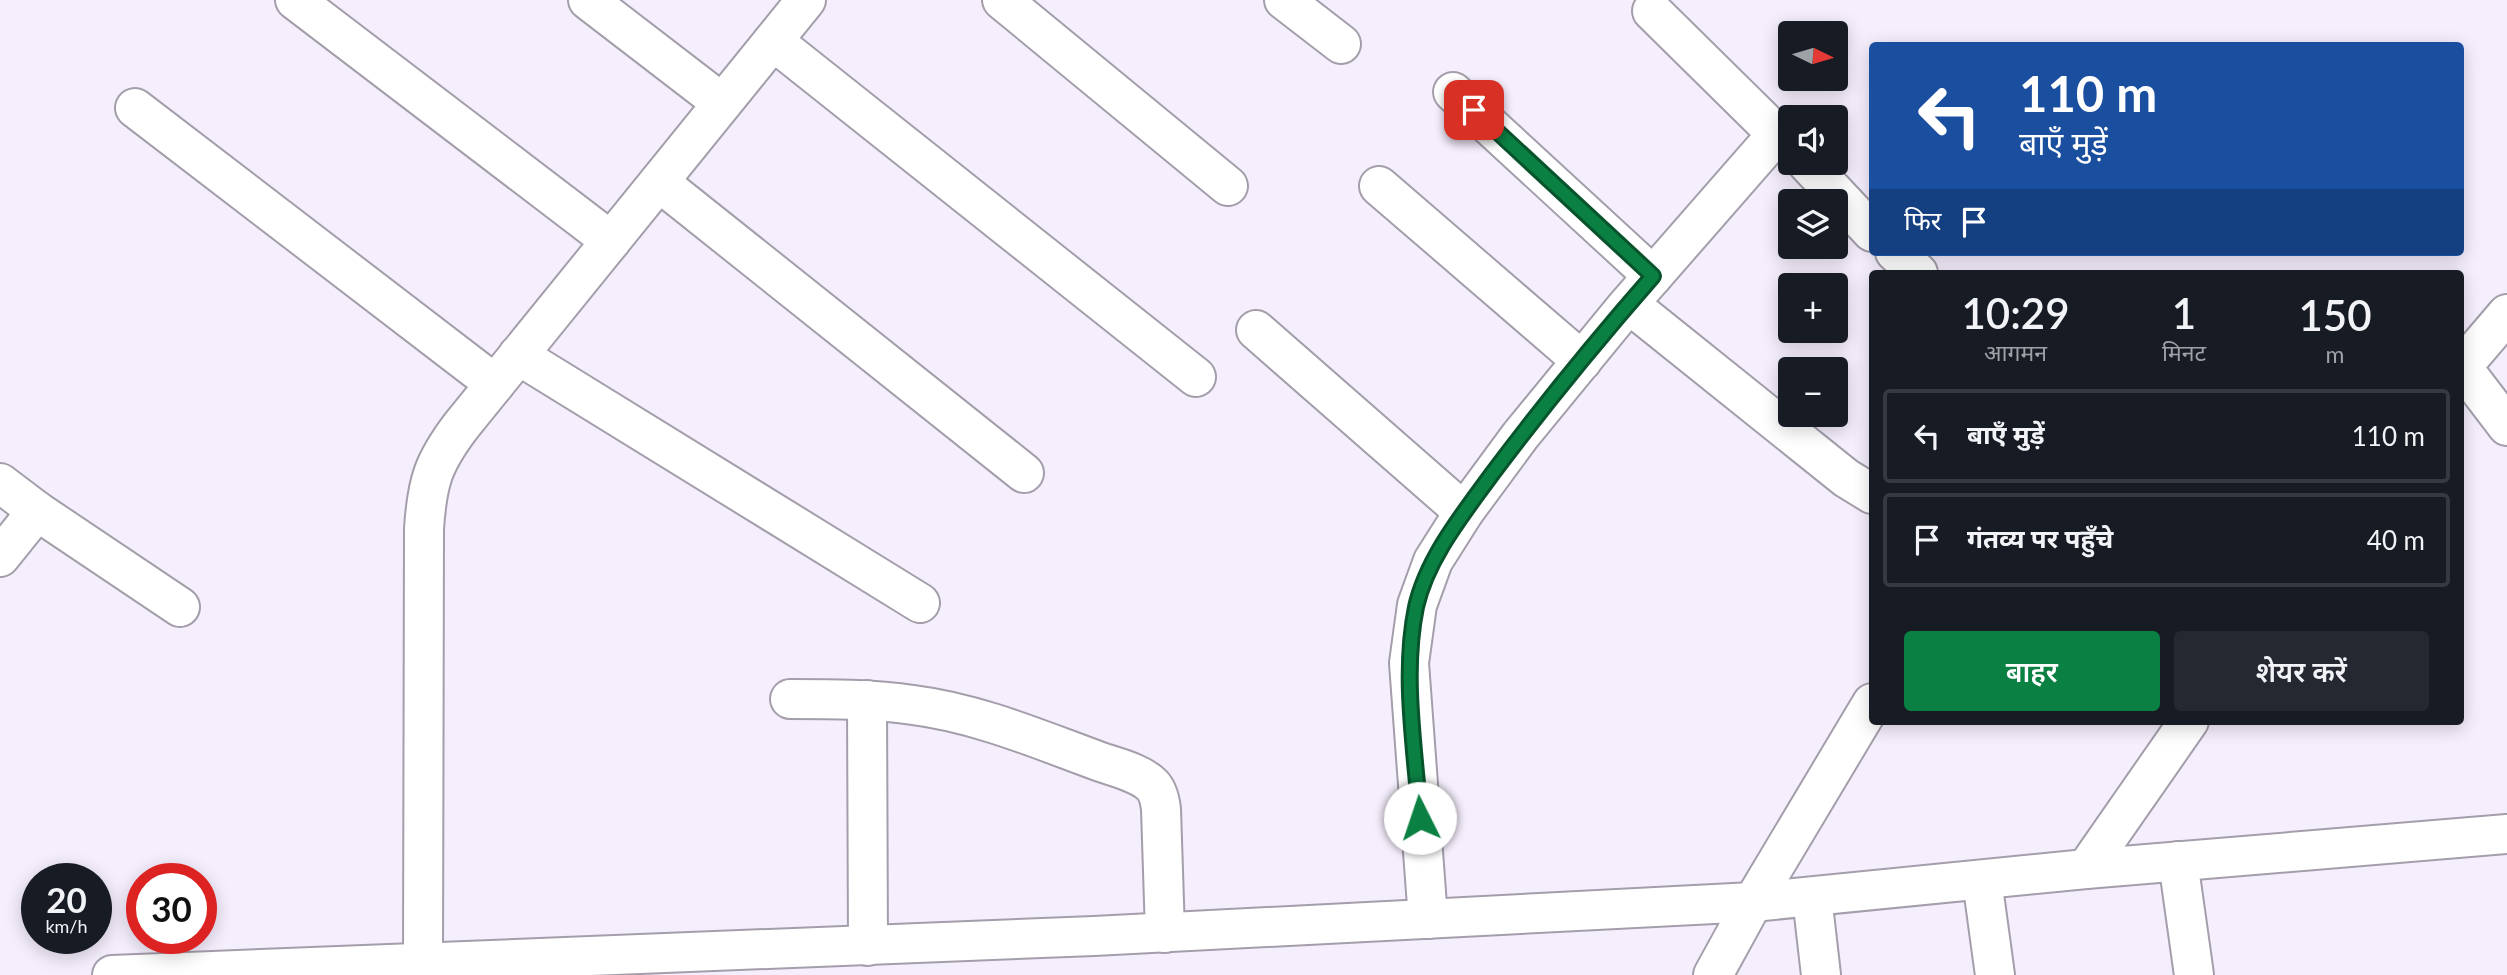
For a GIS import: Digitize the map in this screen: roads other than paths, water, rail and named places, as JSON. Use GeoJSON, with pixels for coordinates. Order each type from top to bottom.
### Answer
{"type":"FeatureCollection","features":[{"type":"Feature","properties":{"kind":"street"},"geometry":{"type":"LineString","coordinates":[[296,0],[611,241]]}},
{"type":"Feature","properties":{"kind":"street"},"geometry":{"type":"LineString","coordinates":[[588,0],[722,103]]}},
{"type":"Feature","properties":{"kind":"street"},"geometry":{"type":"LineString","coordinates":[[423,963],[424,529],[426,497],[432,471],[445,448],[507,369],[806,0]]}},
{"type":"Feature","properties":{"kind":"street"},"geometry":{"type":"LineString","coordinates":[[1002,0],[1228,186]]}},
{"type":"Feature","properties":{"kind":"street"},"geometry":{"type":"LineString","coordinates":[[1284,0],[1341,44]]}},
{"type":"Feature","properties":{"kind":"street"},"geometry":{"type":"LineString","coordinates":[[1652,11],[1778,134]]}},
{"type":"Feature","properties":{"kind":"street"},"geometry":{"type":"LineString","coordinates":[[774,41],[1196,377]]}},
{"type":"Feature","properties":{"kind":"street"},"geometry":{"type":"LineString","coordinates":[[1454,92],[1641,290],[1846,478],[1869,492]]}},
{"type":"Feature","properties":{"kind":"street"},"geometry":{"type":"LineString","coordinates":[[135,108],[507,369],[920,603]]}},
{"type":"Feature","properties":{"kind":"street"},"geometry":{"type":"LineString","coordinates":[[1427,919],[1409,663],[1416,605],[1433,561],[1464,512],[1521,436],[1641,290],[1778,146]]}},
{"type":"Feature","properties":{"kind":"street"},"geometry":{"type":"LineString","coordinates":[[1818,175],[1869,229]]}},
{"type":"Feature","properties":{"kind":"street"},"geometry":{"type":"LineString","coordinates":[[659,182],[1024,473]]}},
{"type":"Feature","properties":{"kind":"street"},"geometry":{"type":"LineString","coordinates":[[1379,186],[1582,361]]}},
{"type":"Feature","properties":{"kind":"street"},"geometry":{"type":"LineString","coordinates":[[1899,256],[1915,270]]}},
{"type":"Feature","properties":{"kind":"street"},"geometry":{"type":"LineString","coordinates":[[2464,364],[2507,314]]}},
{"type":"Feature","properties":{"kind":"street"},"geometry":{"type":"LineString","coordinates":[[1256,330],[1464,512]]}},
{"type":"Feature","properties":{"kind":"street"},"geometry":{"type":"LineString","coordinates":[[2464,372],[2507,426]]}},
{"type":"Feature","properties":{"kind":"street"},"geometry":{"type":"LineString","coordinates":[[0,483],[180,607]]}},
{"type":"Feature","properties":{"kind":"street"},"geometry":{"type":"LineString","coordinates":[[0,557],[37,511]]}},
{"type":"Feature","properties":{"kind":"street"},"geometry":{"type":"LineString","coordinates":[[790,699],[867,700],[947,711],[1026,734],[1135,775],[1152,785],[1159,797],[1161,809],[1165,933]]}},
{"type":"Feature","properties":{"kind":"street"},"geometry":{"type":"LineString","coordinates":[[867,700],[868,946]]}},
{"type":"Feature","properties":{"kind":"street"},"geometry":{"type":"LineString","coordinates":[[1713,975],[1753,902],[1869,708]]}},
{"type":"Feature","properties":{"kind":"street"},"geometry":{"type":"LineString","coordinates":[[2086,869],[2186,725]]}},
{"type":"Feature","properties":{"kind":"street"},"geometry":{"type":"LineString","coordinates":[[113,975],[1165,933],[1753,902],[2086,869],[2507,836]]}},
{"type":"Feature","properties":{"kind":"street"},"geometry":{"type":"LineString","coordinates":[[2178,861],[2194,975]]}},
{"type":"Feature","properties":{"kind":"street"},"geometry":{"type":"LineString","coordinates":[[1982,880],[1995,975]]}},
{"type":"Feature","properties":{"kind":"street"},"geometry":{"type":"LineString","coordinates":[[1812,897],[1821,975]]}}]}
